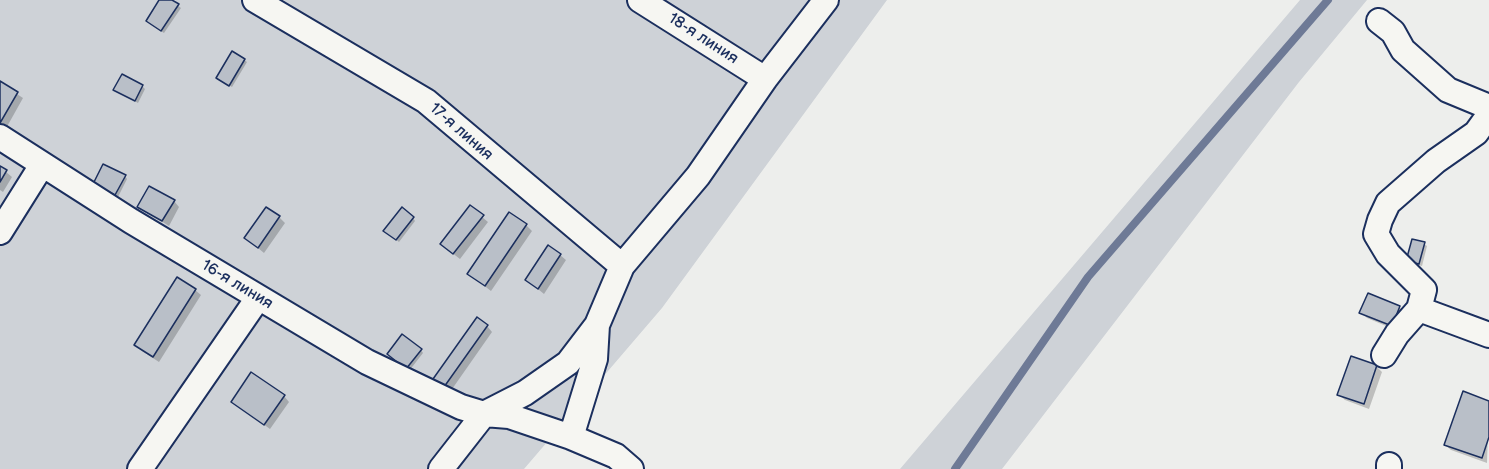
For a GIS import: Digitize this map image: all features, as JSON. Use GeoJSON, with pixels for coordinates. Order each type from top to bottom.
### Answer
{"type":"FeatureCollection","features":[{"type":"Feature","properties":{"kind":"street","name":"17-я линия"},"geometry":{"type":"LineString","coordinates":[[255,0],[426,101],[622,266]]}},
{"type":"Feature","properties":{"kind":"street","name":"18-я линия"},"geometry":{"type":"LineString","coordinates":[[640,0],[765,79]]}},
{"type":"Feature","properties":{"kind":"street"},"geometry":{"type":"LineString","coordinates":[[441,469],[484,414],[525,393],[568,363],[597,325],[622,266],[698,176],[765,79],[826,0]]}},
{"type":"Feature","properties":{"kind":"street"},"geometry":{"type":"LineString","coordinates":[[1378,21],[1393,32],[1403,50],[1448,90],[1489,107]]}},
{"type":"Feature","properties":{"kind":"street"},"geometry":{"type":"LineString","coordinates":[[1384,355],[1397,334],[1419,309],[1424,290],[1388,254],[1376,234],[1380,220],[1388,203],[1436,161],[1476,133],[1489,115]]}},
{"type":"Feature","properties":{"kind":"street","name":"16-я линия"},"geometry":{"type":"LineString","coordinates":[[0,137],[258,298],[367,362],[461,407],[484,414],[509,416],[570,436],[616,456],[632,469]]}},
{"type":"Feature","properties":{"kind":"street"},"geometry":{"type":"LineString","coordinates":[[0,232],[42,165]]}},
{"type":"Feature","properties":{"kind":"street"},"geometry":{"type":"LineString","coordinates":[[141,469],[258,298]]}},
{"type":"Feature","properties":{"kind":"street"},"geometry":{"type":"LineString","coordinates":[[1419,309],[1489,335]]}},
{"type":"Feature","properties":{"kind":"street"},"geometry":{"type":"LineString","coordinates":[[570,436],[595,359],[597,325]]}},
{"type":"Feature","properties":{"kind":"shaded area"},"geometry":{"type":"Polygon","coordinates":[[[0,0],[887,0],[662,308],[524,469],[0,469],[0,0]]]}},
{"type":"Feature","properties":{"kind":"shaded area"},"geometry":{"type":"Polygon","coordinates":[[[1300,0],[1367,0],[1299,82],[1002,469],[900,469],[1300,0]]]}},
{"type":"Feature","properties":{"kind":"building"},"geometry":{"type":"Polygon","coordinates":[[[159,0],[172,0],[179,4],[161,31],[146,21],[159,0]]]}},
{"type":"Feature","properties":{"kind":"building"},"geometry":{"type":"Polygon","coordinates":[[[232,51],[245,59],[229,86],[216,78],[232,51]]]}},
{"type":"Feature","properties":{"kind":"building"},"geometry":{"type":"Polygon","coordinates":[[[122,74],[143,85],[135,101],[113,90],[122,74]]]}},
{"type":"Feature","properties":{"kind":"building"},"geometry":{"type":"Polygon","coordinates":[[[0,81],[18,92],[0,123],[0,81]]]}},
{"type":"Feature","properties":{"kind":"building"},"geometry":{"type":"Polygon","coordinates":[[[103,164],[126,175],[115,195],[93,184],[103,164]]]}},
{"type":"Feature","properties":{"kind":"building"},"geometry":{"type":"Polygon","coordinates":[[[0,166],[7,170],[0,182],[0,166]]]}},
{"type":"Feature","properties":{"kind":"building"},"geometry":{"type":"Polygon","coordinates":[[[149,186],[175,200],[162,221],[137,207],[149,186]]]}},
{"type":"Feature","properties":{"kind":"building"},"geometry":{"type":"Polygon","coordinates":[[[470,205],[484,215],[453,254],[440,244],[470,205]]]}},
{"type":"Feature","properties":{"kind":"building"},"geometry":{"type":"Polygon","coordinates":[[[266,207],[280,216],[258,248],[244,238],[266,207]]]}},
{"type":"Feature","properties":{"kind":"building"},"geometry":{"type":"Polygon","coordinates":[[[402,207],[414,217],[396,240],[383,231],[402,207]]]}},
{"type":"Feature","properties":{"kind":"building"},"geometry":{"type":"Polygon","coordinates":[[[509,212],[527,224],[485,286],[467,274],[509,212]]]}},
{"type":"Feature","properties":{"kind":"building"},"geometry":{"type":"Polygon","coordinates":[[[1412,239],[1425,242],[1419,264],[1406,261],[1412,239]]]}},
{"type":"Feature","properties":{"kind":"building"},"geometry":{"type":"Polygon","coordinates":[[[548,245],[561,254],[538,289],[525,280],[548,245]]]}},
{"type":"Feature","properties":{"kind":"building"},"geometry":{"type":"Polygon","coordinates":[[[177,277],[196,289],[153,357],[134,345],[177,277]]]}},
{"type":"Feature","properties":{"kind":"building"},"geometry":{"type":"Polygon","coordinates":[[[1368,293],[1400,306],[1392,326],[1359,313],[1368,293]]]}},
{"type":"Feature","properties":{"kind":"building"},"geometry":{"type":"Polygon","coordinates":[[[477,317],[488,325],[444,387],[433,379],[477,317]]]}},
{"type":"Feature","properties":{"kind":"building"},"geometry":{"type":"Polygon","coordinates":[[[402,334],[422,349],[406,369],[387,354],[402,334]]]}},
{"type":"Feature","properties":{"kind":"building"},"geometry":{"type":"Polygon","coordinates":[[[1351,356],[1377,365],[1364,404],[1337,395],[1351,356]]]}},
{"type":"Feature","properties":{"kind":"building"},"geometry":{"type":"Polygon","coordinates":[[[251,372],[285,395],[264,425],[231,402],[251,372]]]}},
{"type":"Feature","properties":{"kind":"building"},"geometry":{"type":"Polygon","coordinates":[[[1463,391],[1489,401],[1489,437],[1482,458],[1444,445],[1463,391]]]}},
{"type":"Feature","properties":{"kind":"waterway"},"geometry":{"type":"LineString","coordinates":[[955,469],[1088,277],[1328,0]]}}]}
